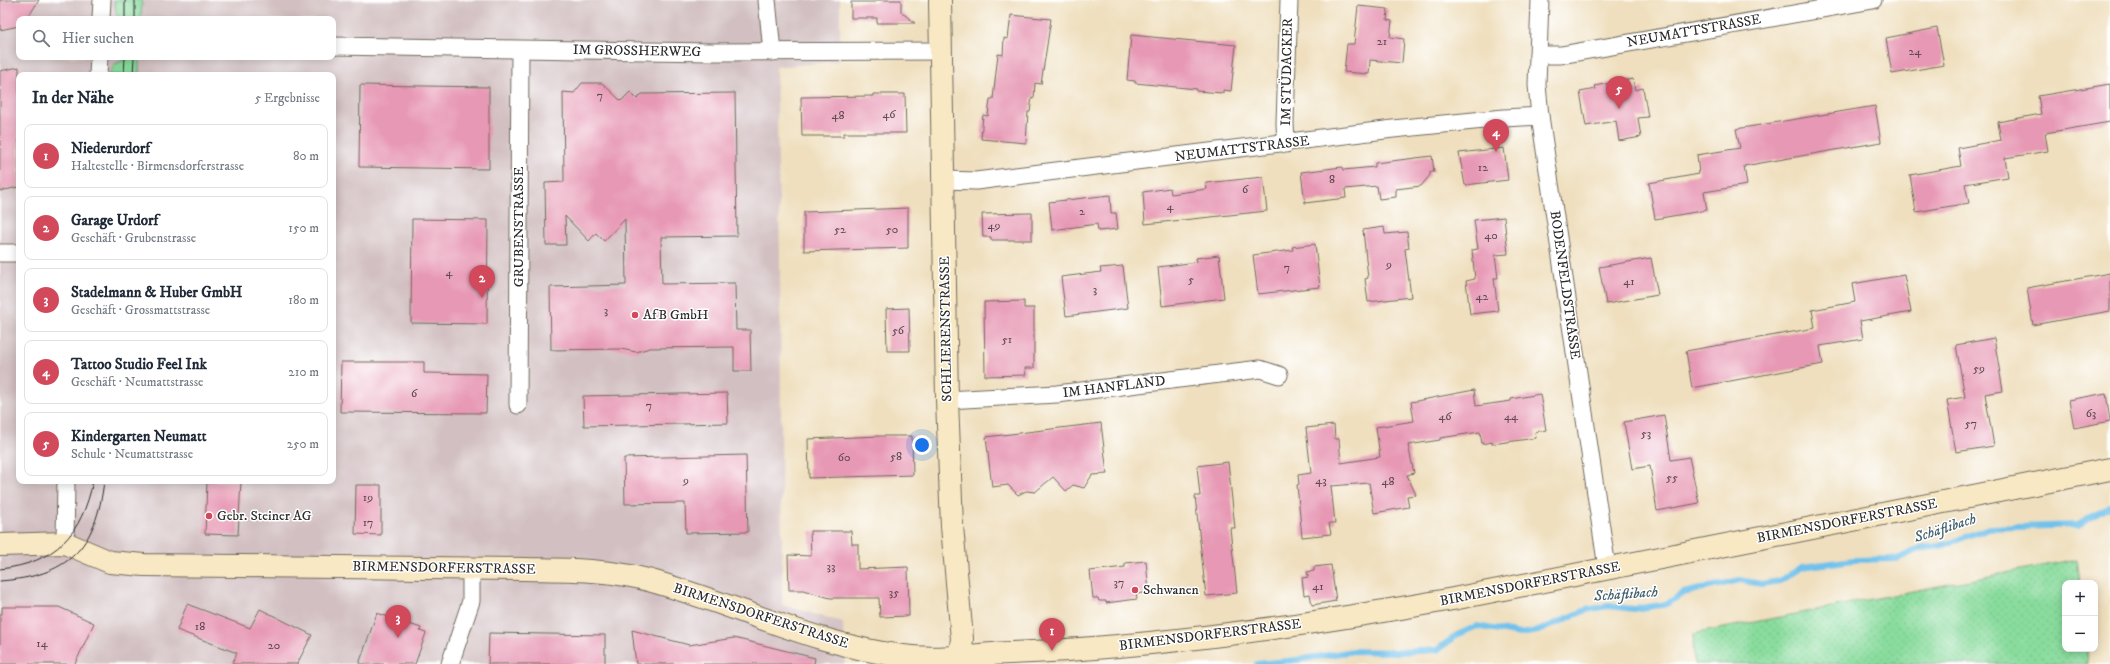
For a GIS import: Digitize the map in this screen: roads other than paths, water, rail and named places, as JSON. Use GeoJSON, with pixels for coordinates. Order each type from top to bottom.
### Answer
{"type":"FeatureCollection","features":[{"type":"Feature","properties":{"kind":"main road","name":"SCHLIERENSTRASSE"},"geometry":{"type":"LineString","coordinates":[[940,0],[947,400],[952,526],[962,639],[959,661]]}},
{"type":"Feature","properties":{"kind":"main road","name":"BIRMENSDORFERSTRASSE"},"geometry":{"type":"LineString","coordinates":[[0,545],[65,543],[110,562],[139,564],[578,570],[617,574],[645,579],[681,590],[863,650],[902,656],[959,661],[1006,653],[1088,649],[1200,638],[1367,614],[2110,469]]}},
{"type":"Feature","properties":{"kind":"street"},"geometry":{"type":"LineString","coordinates":[[101,16],[102,0]]}},
{"type":"Feature","properties":{"kind":"street"},"geometry":{"type":"LineString","coordinates":[[767,0],[772,52]]}},
{"type":"Feature","properties":{"kind":"street","name":"IM STÜDACKER"},"geometry":{"type":"LineString","coordinates":[[1286,144],[1285,123],[1289,0]]}},
{"type":"Feature","properties":{"kind":"street","name":"BODENFELDSTRASSE"},"geometry":{"type":"LineString","coordinates":[[1540,0],[1536,85],[1607,568]]}},
{"type":"Feature","properties":{"kind":"street","name":"NEUMATTSTRASSE"},"geometry":{"type":"LineString","coordinates":[[1538,55],[1561,55],[1873,0]]}},
{"type":"Feature","properties":{"kind":"street","name":"IM GROSSHERWEG"},"geometry":{"type":"LineString","coordinates":[[336,46],[520,50],[772,52],[940,51]]}},
{"type":"Feature","properties":{"kind":"street","name":"GRUBENSTRASSE"},"geometry":{"type":"LineString","coordinates":[[518,405],[520,50]]}},
{"type":"Feature","properties":{"kind":"street"},"geometry":{"type":"LineString","coordinates":[[98,72],[99,60]]}},
{"type":"Feature","properties":{"kind":"street","name":"NEUMATTSTRASSE"},"geometry":{"type":"LineString","coordinates":[[944,180],[976,181],[1415,127],[1540,116]]}},
{"type":"Feature","properties":{"kind":"street"},"geometry":{"type":"LineString","coordinates":[[0,253],[16,253]]}},
{"type":"Feature","properties":{"kind":"street","name":"IM HANFLAND"},"geometry":{"type":"LineString","coordinates":[[947,400],[1057,394],[1260,369],[1280,375]]}},
{"type":"Feature","properties":{"kind":"street"},"geometry":{"type":"LineString","coordinates":[[65,543],[66,484]]}},
{"type":"Feature","properties":{"kind":"street"},"geometry":{"type":"LineString","coordinates":[[450,664],[471,601],[471,569]]}},
{"type":"Feature","properties":{"kind":"waterway","name":"Schäflibach"},"geometry":{"type":"LineString","coordinates":[[1257,664],[1297,660],[1354,651],[1396,652],[1437,650],[1457,635],[1477,626],[1520,634],[1538,631],[1586,610],[1608,606],[1634,609],[1667,604],[1683,593],[1740,580],[1761,584],[1780,581],[1802,567],[1854,560],[1896,559],[1920,549],[1944,545],[1989,528],[2078,525],[2110,506]]}},
{"type":"Feature","properties":{"kind":"tram line"},"geometry":{"type":"LineString","coordinates":[[125,0],[125,16]]}},
{"type":"Feature","properties":{"kind":"tram line"},"geometry":{"type":"LineString","coordinates":[[135,0],[135,16]]}},
{"type":"Feature","properties":{"kind":"tram line"},"geometry":{"type":"LineString","coordinates":[[124,72],[125,60]]}},
{"type":"Feature","properties":{"kind":"tram line"},"geometry":{"type":"LineString","coordinates":[[133,72],[134,60]]}},
{"type":"Feature","properties":{"kind":"tram line"},"geometry":{"type":"LineString","coordinates":[[0,569],[20,566],[37,560],[63,543],[74,531],[82,516],[92,484]]}},
{"type":"Feature","properties":{"kind":"tram line"},"geometry":{"type":"LineString","coordinates":[[0,581],[24,578],[44,573],[61,565],[74,555],[86,541],[94,525],[100,505],[104,484]]}},
{"type":"Feature","properties":{"kind":"place","name":"Kindergarten Neumatt"},"geometry":{"type":"Point","coordinates":[1619,109]}},
{"type":"Feature","properties":{"kind":"place","name":"Tattoo Studio Feel Ink"},"geometry":{"type":"Point","coordinates":[1496,152]}},
{"type":"Feature","properties":{"kind":"place","name":"Garage Urdorf"},"geometry":{"type":"Point","coordinates":[482,298]}},
{"type":"Feature","properties":{"kind":"place","name":"AfB GmbH"},"geometry":{"type":"Point","coordinates":[635,315]}},
{"type":"Feature","properties":{"kind":"place","name":"Gebr. Steiner AG"},"geometry":{"type":"Point","coordinates":[209,516]}},
{"type":"Feature","properties":{"kind":"place","name":"Schwanen"},"geometry":{"type":"Point","coordinates":[1135,590]}},
{"type":"Feature","properties":{"kind":"place","name":"Stadelmann & Huber GmbH"},"geometry":{"type":"Point","coordinates":[398,638]}},
{"type":"Feature","properties":{"kind":"place","name":"Niederurdorf"},"geometry":{"type":"Point","coordinates":[1052,651]}}]}
